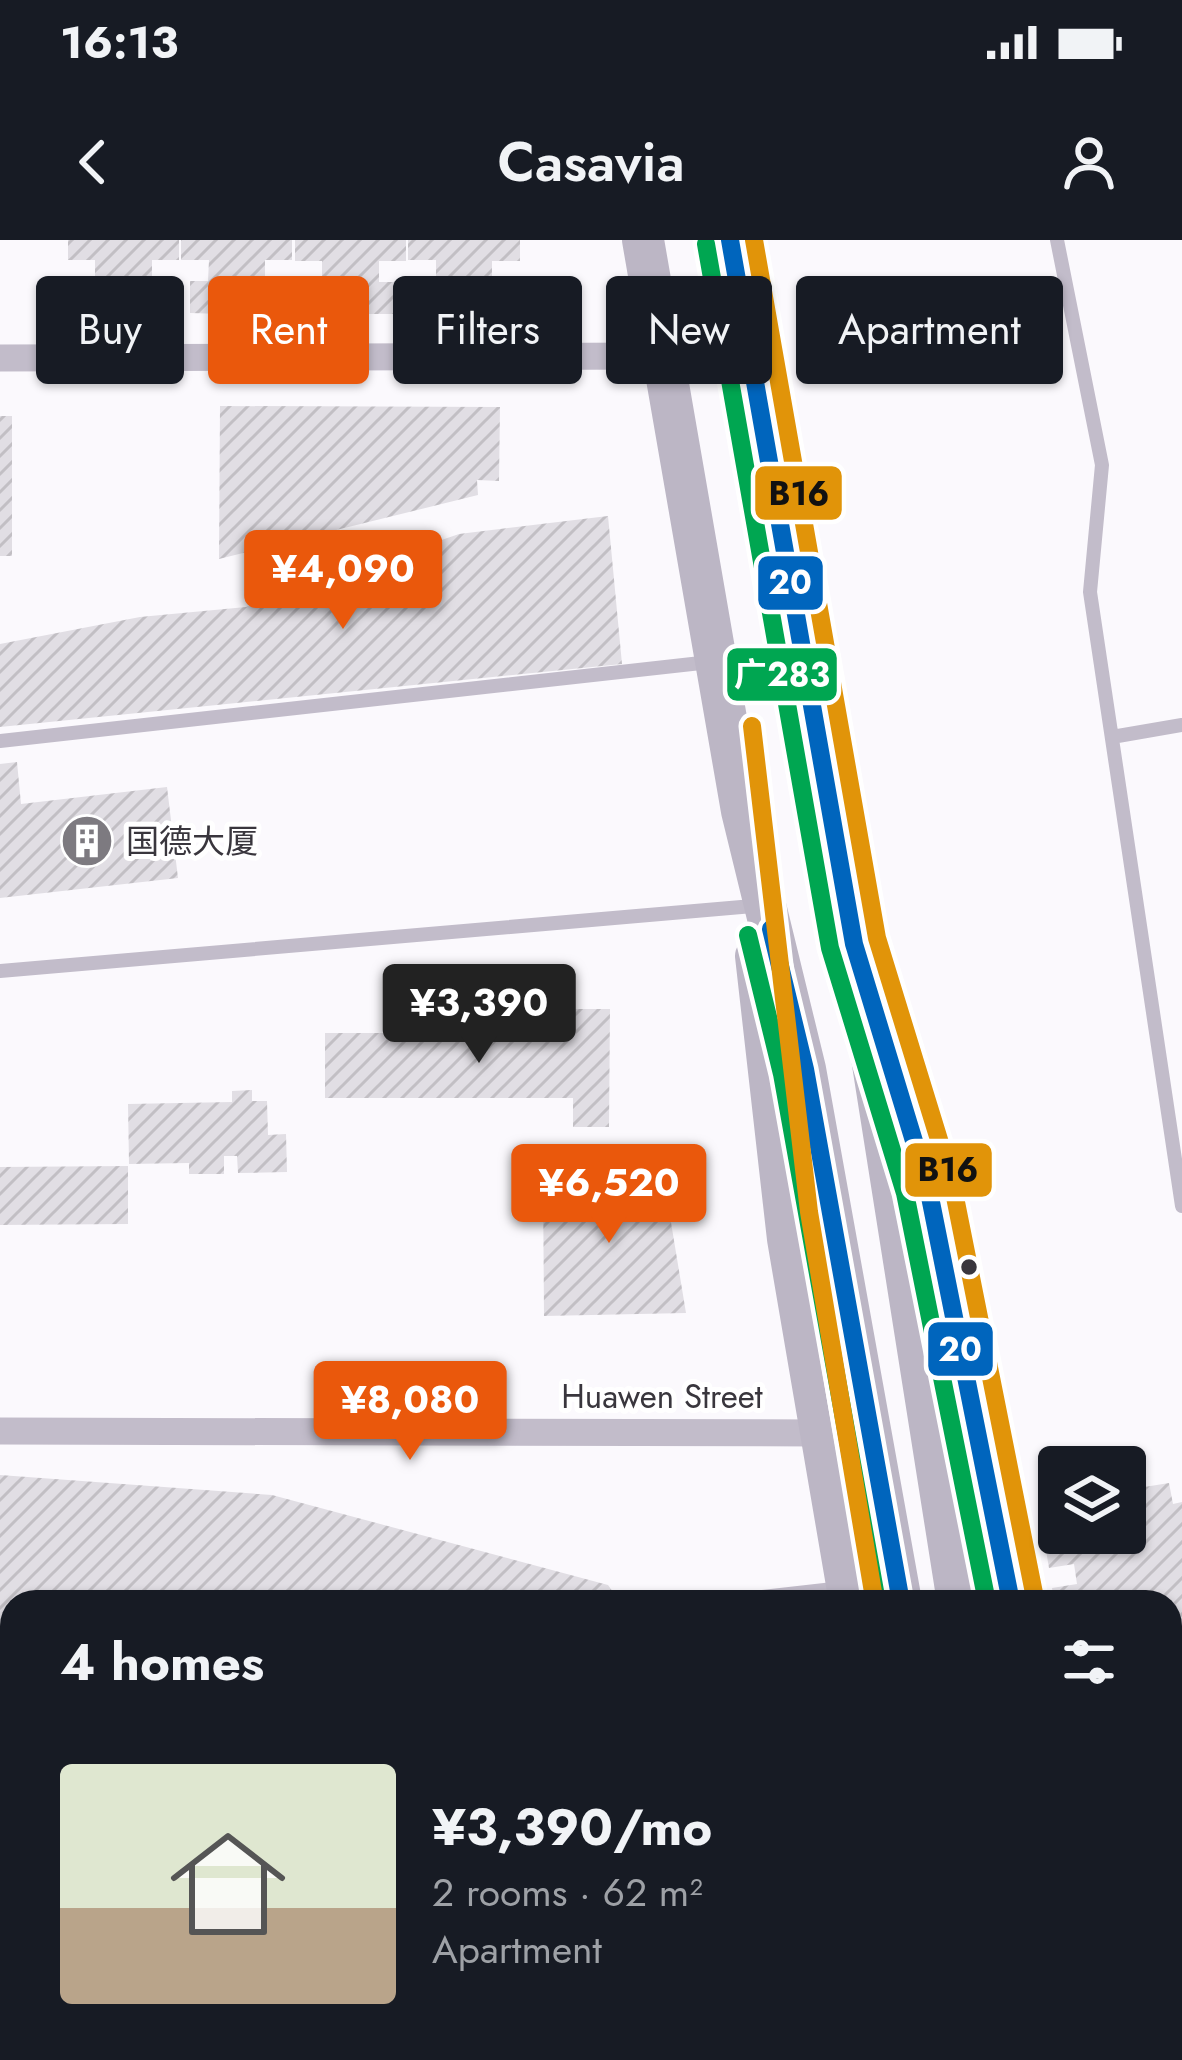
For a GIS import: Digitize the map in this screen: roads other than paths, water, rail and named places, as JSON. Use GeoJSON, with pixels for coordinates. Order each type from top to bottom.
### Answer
{"type":"FeatureCollection","features":[{"type":"Feature","properties":{"kind":"highway"},"geometry":{"type":"LineString","coordinates":[[643,240],[649,276]]}},
{"type":"Feature","properties":{"kind":"highway"},"geometry":{"type":"LineString","coordinates":[[730,240],[854,944],[956,1590]]}},
{"type":"Feature","properties":{"kind":"highway"},"geometry":{"type":"LineString","coordinates":[[668,384],[742,811],[767,1083],[819,1433],[848,1590]]}},
{"type":"Feature","properties":{"kind":"highway"},"geometry":{"type":"LineString","coordinates":[[742,811],[805,1069],[900,1590]]}},
{"type":"Feature","properties":{"kind":"highway"},"geometry":{"type":"LineString","coordinates":[[854,944],[889,1039],[939,1220],[1009,1590]]}},
{"type":"Feature","properties":{"kind":"street"},"geometry":{"type":"LineString","coordinates":[[0,358],[606,356]]}},
{"type":"Feature","properties":{"kind":"street","name":"Huawen Street"},"geometry":{"type":"LineString","coordinates":[[0,1431],[819,1433]]}},
{"type":"Feature","properties":{"kind":"lane"},"geometry":{"type":"LineString","coordinates":[[1057,240],[1102,465],[1090,592],[1182,1206]]}},
{"type":"Feature","properties":{"kind":"lane"},"geometry":{"type":"LineString","coordinates":[[0,741],[716,661]]}},
{"type":"Feature","properties":{"kind":"lane"},"geometry":{"type":"LineString","coordinates":[[1112,737],[1182,725]]}},
{"type":"Feature","properties":{"kind":"lane"},"geometry":{"type":"LineString","coordinates":[[0,970],[753,906]]}},
{"type":"Feature","properties":{"kind":"place","name":"国德大厦"},"geometry":{"type":"Point","coordinates":[87,841]}}]}
